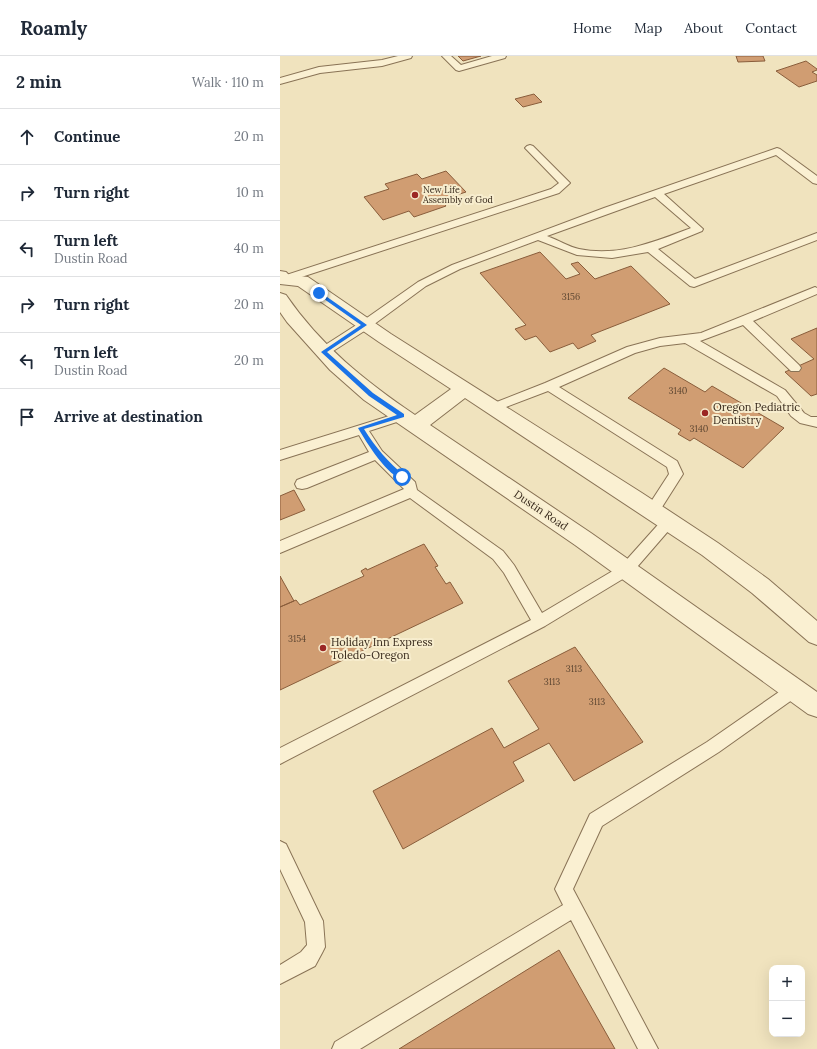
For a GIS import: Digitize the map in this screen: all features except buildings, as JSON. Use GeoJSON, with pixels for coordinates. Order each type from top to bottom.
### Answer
{"type":"FeatureCollection","features":[{"type":"Feature","properties":{"kind":"street"},"geometry":{"type":"LineString","coordinates":[[281,283],[302,281],[365,325],[669,522],[710,549],[760,586],[817,635]]}},
{"type":"Feature","properties":{"kind":"street","name":"Dustin Road"},"geometry":{"type":"LineString","coordinates":[[280,299],[293,318],[323,352],[371,395],[583,539],[817,706]]}},
{"type":"Feature","properties":{"kind":"street"},"geometry":{"type":"LineString","coordinates":[[409,420],[464,389]]}},
{"type":"Feature","properties":{"kind":"lane"},"geometry":{"type":"LineString","coordinates":[[280,81],[319,70],[382,63],[408,56]]}},
{"type":"Feature","properties":{"kind":"lane"},"geometry":{"type":"LineString","coordinates":[[446,56],[459,68],[502,56]]}},
{"type":"Feature","properties":{"kind":"lane"},"geometry":{"type":"LineString","coordinates":[[281,283],[556,191],[565,184],[530,148]]}},
{"type":"Feature","properties":{"kind":"lane"},"geometry":{"type":"LineString","coordinates":[[323,352],[365,325],[422,284],[456,267],[538,236],[777,151],[817,181]]}},
{"type":"Feature","properties":{"kind":"lane"},"geometry":{"type":"LineString","coordinates":[[538,236],[577,252],[612,255],[650,248],[698,229],[657,193]]}},
{"type":"Feature","properties":{"kind":"lane"},"geometry":{"type":"LineString","coordinates":[[650,248],[694,284],[817,236]]}},
{"type":"Feature","properties":{"kind":"lane"},"geometry":{"type":"LineString","coordinates":[[493,408],[549,386],[631,350],[660,342],[689,340],[703,337],[815,291]]}},
{"type":"Feature","properties":{"kind":"lane"},"geometry":{"type":"LineString","coordinates":[[745,320],[795,368]]}},
{"type":"Feature","properties":{"kind":"lane"},"geometry":{"type":"LineString","coordinates":[[689,340],[781,393],[789,405],[802,418],[810,422],[817,422]]}},
{"type":"Feature","properties":{"kind":"lane"},"geometry":{"type":"LineString","coordinates":[[549,386],[672,464],[676,474],[652,511]]}},
{"type":"Feature","properties":{"kind":"lane"},"geometry":{"type":"LineString","coordinates":[[280,455],[361,428],[409,420]]}},
{"type":"Feature","properties":{"kind":"lane"},"geometry":{"type":"LineString","coordinates":[[361,428],[377,454],[410,486],[411,492],[498,555],[509,569],[540,622]]}},
{"type":"Feature","properties":{"kind":"lane"},"geometry":{"type":"LineString","coordinates":[[302,484],[377,454]]}},
{"type":"Feature","properties":{"kind":"lane"},"geometry":{"type":"LineString","coordinates":[[280,547],[411,492]]}},
{"type":"Feature","properties":{"kind":"lane"},"geometry":{"type":"LineString","coordinates":[[280,756],[540,622],[626,570],[669,522]]}},
{"type":"Feature","properties":{"kind":"lane"},"geometry":{"type":"LineString","coordinates":[[648,1049],[564,889],[596,820],[713,747],[794,690]]}},
{"type":"Feature","properties":{"kind":"lane"},"geometry":{"type":"LineString","coordinates":[[280,850],[314,921],[316,947],[308,959],[280,975]]}},
{"type":"Feature","properties":{"kind":"lane"},"geometry":{"type":"LineString","coordinates":[[342,1049],[574,908]]}},
{"type":"Feature","properties":{"kind":"place","name":"New Life Assembly of God"},"geometry":{"type":"Point","coordinates":[415,195]}},
{"type":"Feature","properties":{"kind":"place","name":"Oregon Pediatric Dentistry"},"geometry":{"type":"Point","coordinates":[705,413]}},
{"type":"Feature","properties":{"kind":"place","name":"Holiday Inn Express Toledo-Oregon"},"geometry":{"type":"Point","coordinates":[323,648]}},
{"type":"Feature","properties":{"kind":"route"},"geometry":{"type":"LineString","coordinates":[[319,293],[365,325],[323,352],[371,395],[402,416],[361,428],[370,445],[377,454],[402,477]]}}]}
